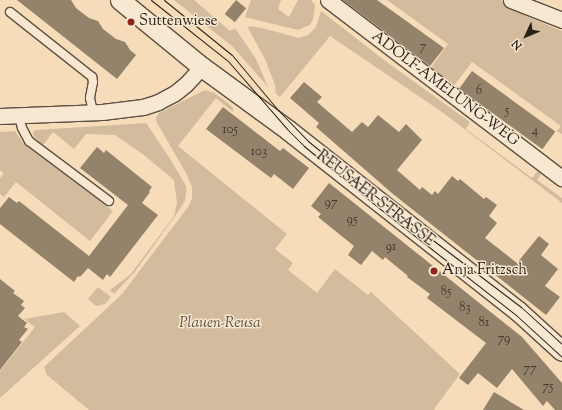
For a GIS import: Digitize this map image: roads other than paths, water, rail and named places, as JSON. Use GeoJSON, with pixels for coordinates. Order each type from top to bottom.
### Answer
{"type":"FeatureCollection","features":[{"type":"Feature","properties":{"kind":"street","name":"REUSAER STRASSE"},"geometry":{"type":"LineString","coordinates":[[120,0],[202,67],[288,130],[518,311],[562,351]]}},
{"type":"Feature","properties":{"kind":"street","name":"ADOLF-AMELUNG-WEG"},"geometry":{"type":"LineString","coordinates":[[328,0],[562,178]]}},
{"type":"Feature","properties":{"kind":"street"},"geometry":{"type":"LineString","coordinates":[[511,0],[562,20]]}},
{"type":"Feature","properties":{"kind":"street"},"geometry":{"type":"LineString","coordinates":[[0,116],[93,112],[143,107],[158,102],[186,84],[202,67]]}},
{"type":"Feature","properties":{"kind":"lane"},"geometry":{"type":"LineString","coordinates":[[10,12],[92,77],[94,82],[90,98],[93,112]]}},
{"type":"Feature","properties":{"kind":"lane"},"geometry":{"type":"LineString","coordinates":[[19,116],[22,128],[29,141],[109,201]]}},
{"type":"Feature","properties":{"kind":"tram line"},"geometry":{"type":"LineString","coordinates":[[151,0],[228,61],[288,130],[304,146],[379,208],[516,315],[562,357]]}},
{"type":"Feature","properties":{"kind":"tram line"},"geometry":{"type":"LineString","coordinates":[[164,0],[232,55],[278,110],[308,141],[384,203],[521,307],[562,344]]}},
{"type":"Feature","properties":{"kind":"place","name":"Suttenwiese"},"geometry":{"type":"Point","coordinates":[131,22]}},
{"type":"Feature","properties":{"kind":"place","name":"Anja Fritzsch"},"geometry":{"type":"Point","coordinates":[434,271]}},
{"type":"Feature","properties":{"kind":"park label","name":"Plauen-Reusa"},"geometry":{"type":"Point","coordinates":[220,324]}}]}
